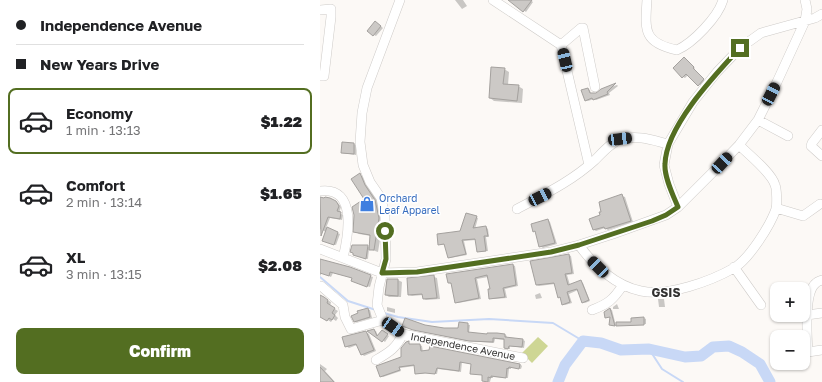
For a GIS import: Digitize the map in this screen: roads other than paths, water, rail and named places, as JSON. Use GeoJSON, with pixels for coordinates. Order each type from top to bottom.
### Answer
{"type":"FeatureCollection","features":[{"type":"Feature","properties":{"kind":"street"},"geometry":{"type":"LineString","coordinates":[[321,286],[343,305],[345,317],[351,329],[382,319],[377,305],[379,287],[386,259],[385,217],[381,198],[370,182],[363,165],[360,142],[362,113],[367,88],[400,0]]}},
{"type":"Feature","properties":{"kind":"street"},"geometry":{"type":"LineString","coordinates":[[492,0],[561,45],[589,165]]}},
{"type":"Feature","properties":{"kind":"street"},"geometry":{"type":"LineString","coordinates":[[647,0],[647,30],[651,39],[657,44],[677,50],[691,42],[715,16],[724,0]]}},
{"type":"Feature","properties":{"kind":"street"},"geometry":{"type":"LineString","coordinates":[[320,249],[382,273],[417,272],[551,252],[579,245],[666,215],[678,207],[739,145],[758,120],[805,21],[807,9],[805,0]]}},
{"type":"Feature","properties":{"kind":"street"},"geometry":{"type":"LineString","coordinates":[[320,10],[331,9],[324,76],[320,76]]}},
{"type":"Feature","properties":{"kind":"street"},"geometry":{"type":"LineString","coordinates":[[678,207],[669,184],[664,165],[668,144],[693,102],[717,72],[740,48],[761,33],[815,18],[822,14]]}},
{"type":"Feature","properties":{"kind":"street"},"geometry":{"type":"LineString","coordinates":[[561,45],[581,28],[583,28],[595,87]]}},
{"type":"Feature","properties":{"kind":"street"},"geometry":{"type":"LineString","coordinates":[[758,120],[788,136]]}},
{"type":"Feature","properties":{"kind":"street"},"geometry":{"type":"LineString","coordinates":[[822,130],[812,143],[812,146],[822,156]]}},
{"type":"Feature","properties":{"kind":"street"},"geometry":{"type":"LineString","coordinates":[[517,209],[563,185],[620,139],[637,137],[668,144]]}},
{"type":"Feature","properties":{"kind":"street"},"geometry":{"type":"LineString","coordinates":[[579,245],[598,267],[623,285],[642,291],[659,292],[685,288],[708,280],[734,268],[761,238],[776,208],[775,185],[764,169],[739,145]]}},
{"type":"Feature","properties":{"kind":"street"},"geometry":{"type":"LineString","coordinates":[[320,191],[338,194],[345,204],[349,217],[343,258]]}},
{"type":"Feature","properties":{"kind":"street"},"geometry":{"type":"LineString","coordinates":[[776,208],[803,216],[820,204]]}},
{"type":"Feature","properties":{"kind":"street"},"geometry":{"type":"LineString","coordinates":[[734,268],[761,305]]}},
{"type":"Feature","properties":{"kind":"street"},"geometry":{"type":"LineString","coordinates":[[810,296],[811,290],[816,283],[822,280]]}},
{"type":"Feature","properties":{"kind":"street"},"geometry":{"type":"LineString","coordinates":[[592,310],[605,305],[614,298],[623,285]]}},
{"type":"Feature","properties":{"kind":"street"},"geometry":{"type":"LineString","coordinates":[[810,315],[822,313]]}},
{"type":"Feature","properties":{"kind":"street","name":"Independence Avenue"},"geometry":{"type":"LineString","coordinates":[[382,319],[403,334],[523,358]]}},
{"type":"Feature","properties":{"kind":"street"},"geometry":{"type":"LineString","coordinates":[[807,322],[808,352],[822,350]]}},
{"type":"Feature","properties":{"kind":"street"},"geometry":{"type":"LineString","coordinates":[[376,360],[391,351],[398,344],[403,334]]}},
{"type":"Feature","properties":{"kind":"waterway"},"geometry":{"type":"LineString","coordinates":[[320,277],[348,301],[376,310]]}},
{"type":"Feature","properties":{"kind":"waterway"},"geometry":{"type":"LineString","coordinates":[[384,313],[398,317],[432,322],[489,319],[553,323],[583,341]]}},
{"type":"Feature","properties":{"kind":"waterway"},"geometry":{"type":"LineString","coordinates":[[558,382],[565,365],[583,341],[601,343],[621,350],[649,349],[685,357],[701,356],[713,347],[729,346],[742,352],[760,364],[770,382]]}},
{"type":"Feature","properties":{"kind":"waterway"},"geometry":{"type":"LineString","coordinates":[[649,349],[662,369],[683,382]]}},
{"type":"Feature","properties":{"kind":"place","name":"Orchard Leaf Apparel"},"geometry":{"type":"Point","coordinates":[367,204]}},
{"type":"Feature","properties":{"kind":"district","name":"GSIS"},"geometry":{"type":"Point","coordinates":[666,292]}}]}
